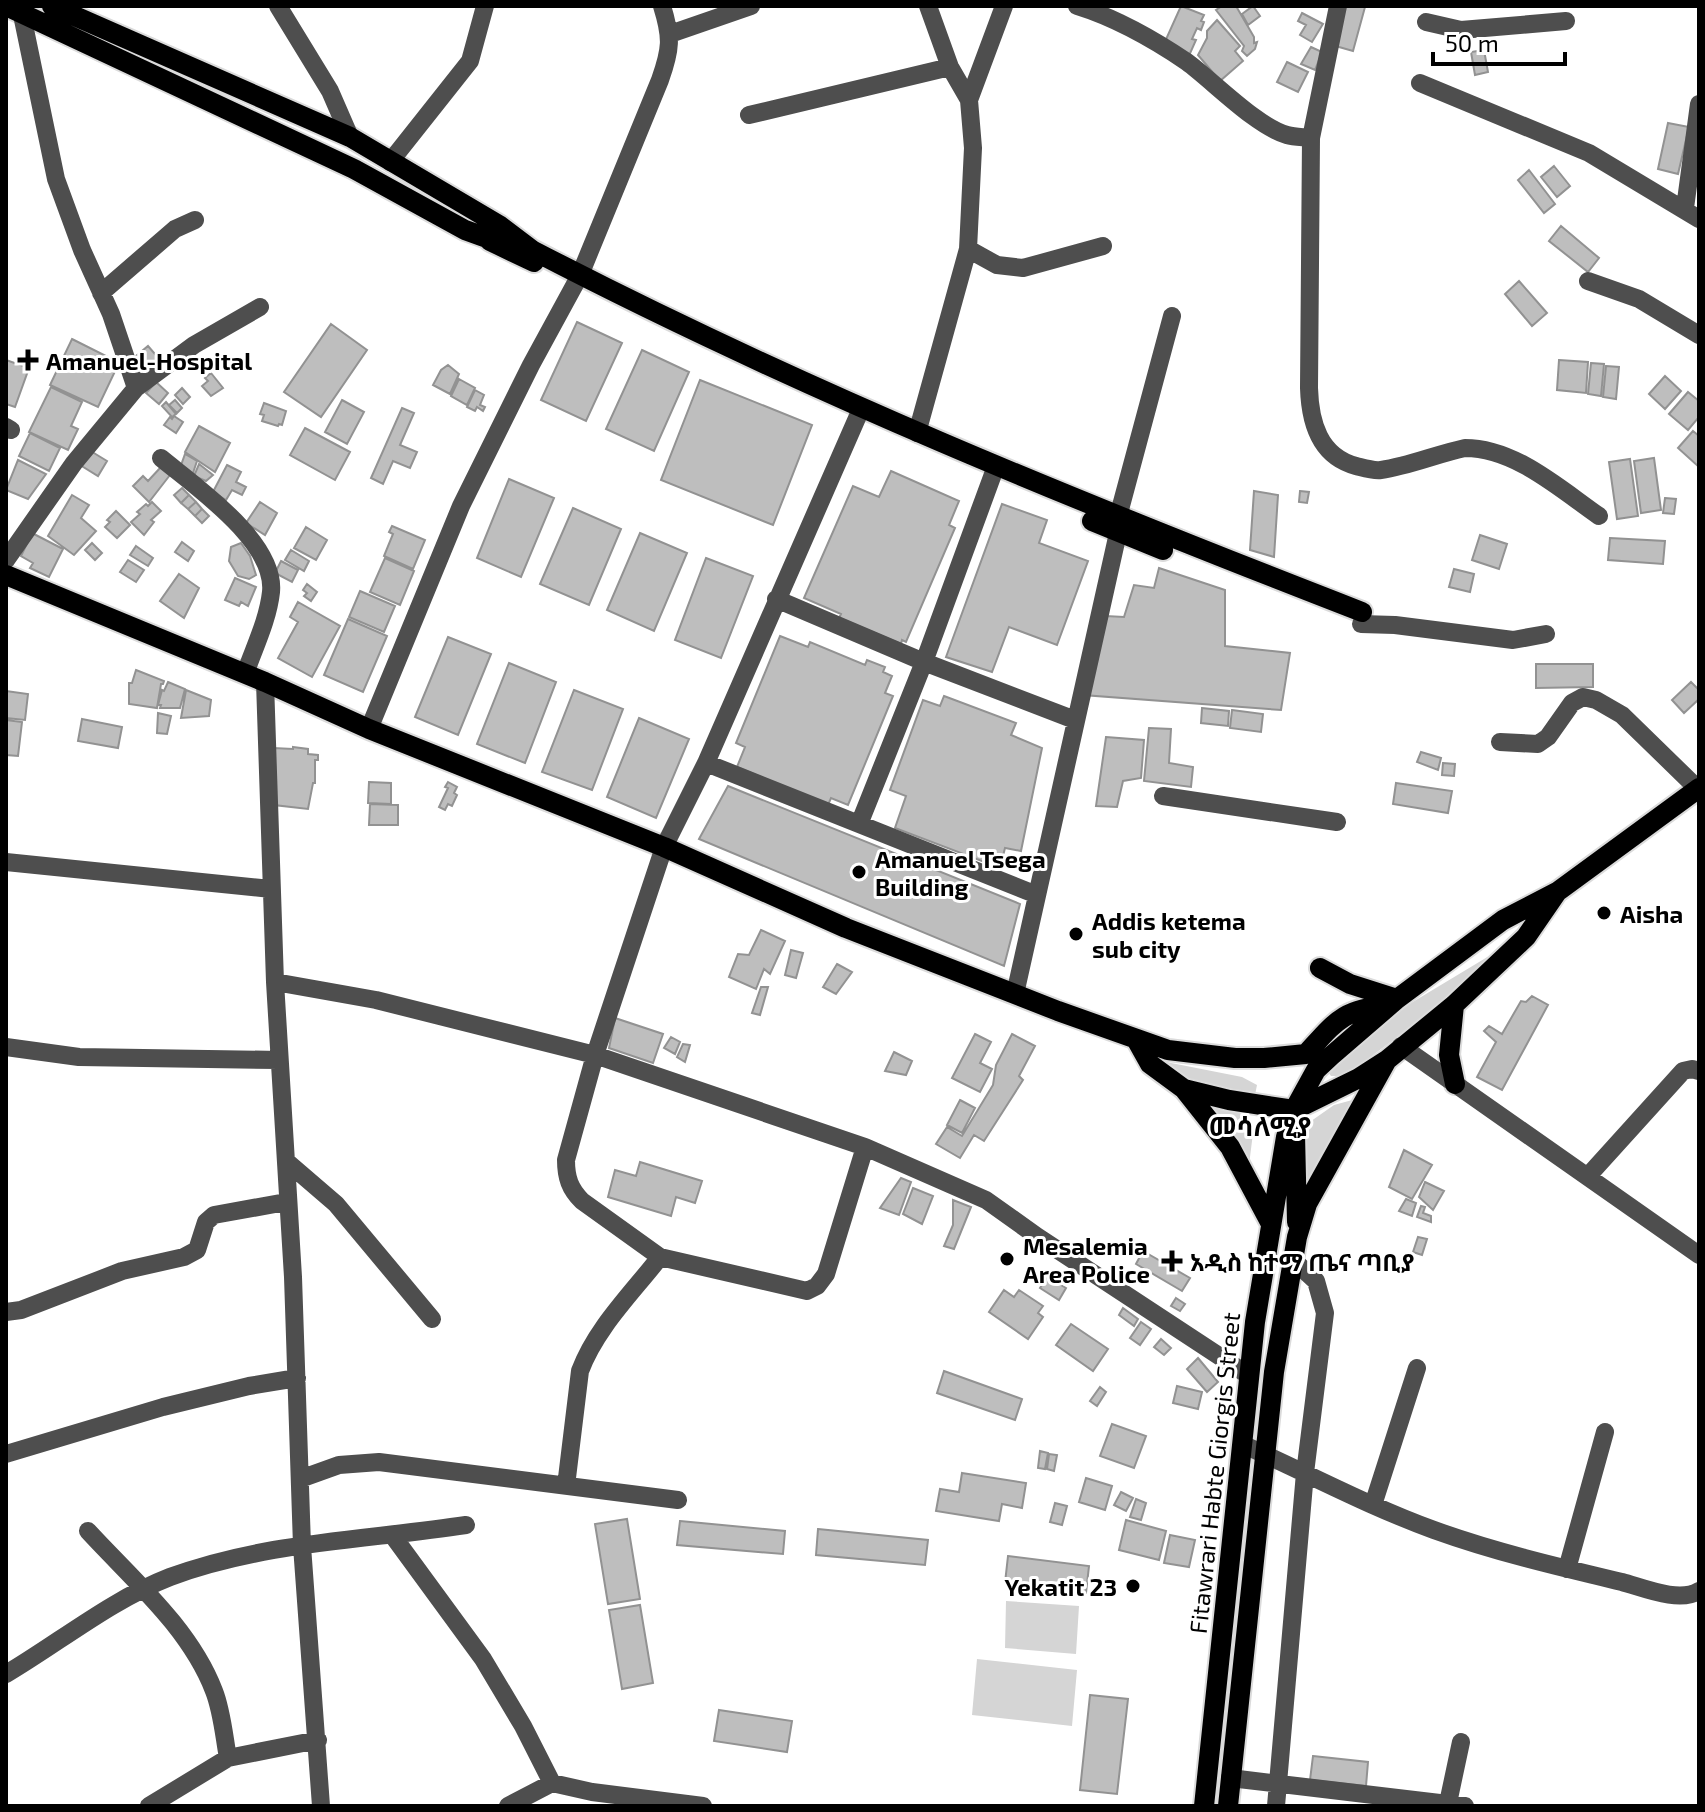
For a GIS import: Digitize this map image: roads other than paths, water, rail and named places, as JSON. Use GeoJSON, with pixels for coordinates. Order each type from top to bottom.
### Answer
{"type":"FeatureCollection","features":[{"type":"Feature","properties":{"kind":"main road"},"geometry":{"type":"LineString","coordinates":[[52,6],[350,137],[499,225],[578,278]]}},
{"type":"Feature","properties":{"kind":"main road"},"geometry":{"type":"LineString","coordinates":[[18,9],[354,169],[490,241],[578,278],[859,413],[1118,525],[1362,618]]}},
{"type":"Feature","properties":{"kind":"main road"},"geometry":{"type":"LineString","coordinates":[[490,241],[532,250]]}},
{"type":"Feature","properties":{"kind":"main road"},"geometry":{"type":"LineString","coordinates":[[859,413],[917,433],[994,472]]}},
{"type":"Feature","properties":{"kind":"main road"},"geometry":{"type":"LineString","coordinates":[[7,575],[265,682],[369,729],[664,847],[846,928],[1168,1050],[1235,1058],[1306,1054],[1338,1019],[1367,1007],[1393,1002]]}},
{"type":"Feature","properties":{"kind":"main road"},"geometry":{"type":"LineString","coordinates":[[1184,1089],[1294,1110],[1359,1078],[1454,1005],[1526,937],[1557,892],[1698,789]]}},
{"type":"Feature","properties":{"kind":"main road","name":"Fitawrari Habte Giorgis Street"},"geometry":{"type":"LineString","coordinates":[[1204,1806],[1244,1445],[1248,1375],[1286,1137],[1294,1110],[1316,1070],[1393,1002],[1503,920],[1557,892]]}},
{"type":"Feature","properties":{"kind":"main road"},"geometry":{"type":"LineString","coordinates":[[1320,968],[1393,1002]]}},
{"type":"Feature","properties":{"kind":"main road"},"geometry":{"type":"LineString","coordinates":[[1454,1005],[1449,1055],[1455,1084]]}},
{"type":"Feature","properties":{"kind":"main road"},"geometry":{"type":"LineString","coordinates":[[1136,1039],[1150,1064],[1184,1089],[1230,1147],[1271,1224]]}},
{"type":"Feature","properties":{"kind":"main road"},"geometry":{"type":"LineString","coordinates":[[1228,1806],[1274,1372],[1297,1237],[1307,1204],[1394,1053]]}},
{"type":"Feature","properties":{"kind":"main road"},"geometry":{"type":"LineString","coordinates":[[1294,1110],[1297,1237]]}},
{"type":"Feature","properties":{"kind":"street"},"geometry":{"type":"LineString","coordinates":[[278,6],[330,91],[350,137]]}},
{"type":"Feature","properties":{"kind":"street"},"geometry":{"type":"LineString","coordinates":[[390,162],[470,61],[485,6]]}},
{"type":"Feature","properties":{"kind":"street"},"geometry":{"type":"LineString","coordinates":[[369,729],[461,506],[578,278],[660,80],[669,54],[670,34],[662,6]]}},
{"type":"Feature","properties":{"kind":"street"},"geometry":{"type":"LineString","coordinates":[[670,34],[751,6]]}},
{"type":"Feature","properties":{"kind":"street"},"geometry":{"type":"LineString","coordinates":[[917,433],[968,249],[973,148],[969,100],[950,67],[928,6]]}},
{"type":"Feature","properties":{"kind":"street"},"geometry":{"type":"LineString","coordinates":[[969,100],[1004,6]]}},
{"type":"Feature","properties":{"kind":"street"},"geometry":{"type":"LineString","coordinates":[[1077,6],[1150,39],[1285,134],[1311,138]]}},
{"type":"Feature","properties":{"kind":"street"},"geometry":{"type":"LineString","coordinates":[[1338,6],[1311,138],[1310,415],[1324,447],[1345,463],[1378,471],[1438,453],[1478,448],[1503,455],[1539,475],[1599,516]]}},
{"type":"Feature","properties":{"kind":"street"},"geometry":{"type":"LineString","coordinates":[[18,9],[56,179],[136,388]]}},
{"type":"Feature","properties":{"kind":"street"},"geometry":{"type":"LineString","coordinates":[[1426,22],[1461,30],[1566,21]]}},
{"type":"Feature","properties":{"kind":"street"},"geometry":{"type":"LineString","coordinates":[[749,115],[950,67]]}},
{"type":"Feature","properties":{"kind":"street"},"geometry":{"type":"LineString","coordinates":[[1420,83],[1589,153],[1692,213],[1699,104]]}},
{"type":"Feature","properties":{"kind":"street"},"geometry":{"type":"LineString","coordinates":[[101,293],[175,229],[195,220]]}},
{"type":"Feature","properties":{"kind":"street"},"geometry":{"type":"LineString","coordinates":[[968,249],[997,265],[1023,268],[1103,246]]}},
{"type":"Feature","properties":{"kind":"street"},"geometry":{"type":"LineString","coordinates":[[1588,281],[1639,299],[1699,335]]}},
{"type":"Feature","properties":{"kind":"street"},"geometry":{"type":"LineString","coordinates":[[7,575],[74,463],[136,388],[194,345],[260,307]]}},
{"type":"Feature","properties":{"kind":"street"},"geometry":{"type":"LineString","coordinates":[[1015,994],[1118,525],[1172,316]]}},
{"type":"Feature","properties":{"kind":"street"},"geometry":{"type":"LineString","coordinates":[[859,413],[706,763],[664,847],[595,1055],[566,1160],[568,1180],[582,1201],[660,1257],[807,1291],[817,1286],[826,1274],[865,1147]]}},
{"type":"Feature","properties":{"kind":"street"},"geometry":{"type":"LineString","coordinates":[[161,458],[203,493],[255,544],[269,570],[271,590],[267,613],[245,674]]}},
{"type":"Feature","properties":{"kind":"street"},"geometry":{"type":"LineString","coordinates":[[860,822],[924,662],[994,472]]}},
{"type":"Feature","properties":{"kind":"street"},"geometry":{"type":"LineString","coordinates":[[776,599],[924,662],[1075,720]]}},
{"type":"Feature","properties":{"kind":"street"},"geometry":{"type":"LineString","coordinates":[[1362,618],[1513,640],[1546,634]]}},
{"type":"Feature","properties":{"kind":"street"},"geometry":{"type":"LineString","coordinates":[[265,682],[271,889],[297,1378],[302,1546],[321,1806]]}},
{"type":"Feature","properties":{"kind":"street"},"geometry":{"type":"LineString","coordinates":[[1500,742],[1538,744],[1548,737],[1572,703],[1583,697],[1596,700],[1622,715],[1698,789]]}},
{"type":"Feature","properties":{"kind":"street"},"geometry":{"type":"LineString","coordinates":[[706,763],[1037,895]]}},
{"type":"Feature","properties":{"kind":"street"},"geometry":{"type":"LineString","coordinates":[[1163,796],[1337,822]]}},
{"type":"Feature","properties":{"kind":"street"},"geometry":{"type":"LineString","coordinates":[[6,862],[271,889]]}},
{"type":"Feature","properties":{"kind":"street"},"geometry":{"type":"LineString","coordinates":[[275,982],[376,1000],[595,1055],[865,1147],[986,1200],[1248,1375]]}},
{"type":"Feature","properties":{"kind":"street"},"geometry":{"type":"LineString","coordinates":[[6,1047],[79,1057],[279,1060]]}},
{"type":"Feature","properties":{"kind":"street"},"geometry":{"type":"LineString","coordinates":[[1394,1053],[1455,1084],[1699,1255]]}},
{"type":"Feature","properties":{"kind":"street"},"geometry":{"type":"LineString","coordinates":[[1588,1176],[1683,1071],[1699,1071]]}},
{"type":"Feature","properties":{"kind":"street"},"geometry":{"type":"LineString","coordinates":[[286,1161],[336,1204],[432,1319]]}},
{"type":"Feature","properties":{"kind":"street"},"geometry":{"type":"LineString","coordinates":[[6,1312],[21,1310],[122,1271],[184,1257],[197,1250],[206,1222],[214,1215],[286,1202]]}},
{"type":"Feature","properties":{"kind":"street"},"geometry":{"type":"LineString","coordinates":[[566,1486],[580,1371],[584,1360],[602,1331],[660,1257]]}},
{"type":"Feature","properties":{"kind":"street"},"geometry":{"type":"LineString","coordinates":[[1276,1806],[1305,1473],[1325,1313],[1316,1281],[1293,1260]]}},
{"type":"Feature","properties":{"kind":"street"},"geometry":{"type":"LineString","coordinates":[[1373,1505],[1417,1368]]}},
{"type":"Feature","properties":{"kind":"street"},"geometry":{"type":"LineString","coordinates":[[6,1454],[188,1401],[297,1378]]}},
{"type":"Feature","properties":{"kind":"street"},"geometry":{"type":"LineString","coordinates":[[1567,1569],[1605,1432]]}},
{"type":"Feature","properties":{"kind":"street"},"geometry":{"type":"LineString","coordinates":[[1244,1445],[1434,1530],[1567,1569],[1681,1596],[1691,1596],[1699,1591]]}},
{"type":"Feature","properties":{"kind":"street"},"geometry":{"type":"LineString","coordinates":[[300,1479],[339,1465],[379,1462],[678,1500]]}},
{"type":"Feature","properties":{"kind":"street"},"geometry":{"type":"LineString","coordinates":[[6,1674],[142,1590],[216,1562],[257,1552],[466,1525]]}},
{"type":"Feature","properties":{"kind":"street"},"geometry":{"type":"LineString","coordinates":[[88,1531],[181,1633],[215,1692],[228,1758]]}},
{"type":"Feature","properties":{"kind":"street"},"geometry":{"type":"LineString","coordinates":[[393,1536],[483,1659],[552,1783],[589,1799],[703,1806]]}},
{"type":"Feature","properties":{"kind":"street"},"geometry":{"type":"LineString","coordinates":[[149,1806],[228,1758],[318,1740]]}},
{"type":"Feature","properties":{"kind":"street"},"geometry":{"type":"LineString","coordinates":[[1230,1778],[1457,1804],[1461,1742]]}},
{"type":"Feature","properties":{"kind":"street"},"geometry":{"type":"LineString","coordinates":[[508,1806],[552,1783]]}},
{"type":"Feature","properties":{"kind":"place","name":"Amanuel-Hospital"},"geometry":{"type":"Point","coordinates":[28,360]}},
{"type":"Feature","properties":{"kind":"place","name":"Amanuel Tsega Building"},"geometry":{"type":"Point","coordinates":[859,872]}},
{"type":"Feature","properties":{"kind":"place","name":"Aisha"},"geometry":{"type":"Point","coordinates":[1604,913]}},
{"type":"Feature","properties":{"kind":"place","name":"Addis ketema sub city"},"geometry":{"type":"Point","coordinates":[1076,934]}},
{"type":"Feature","properties":{"kind":"place","name":"Mesalemia Area Police"},"geometry":{"type":"Point","coordinates":[1007,1259]}},
{"type":"Feature","properties":{"kind":"place","name":"አዲስ ከተማ ጤና ጣቢያ"},"geometry":{"type":"Point","coordinates":[1172,1261]}},
{"type":"Feature","properties":{"kind":"place","name":"Yekatit 23"},"geometry":{"type":"Point","coordinates":[1133,1586]}},
{"type":"Feature","properties":{"kind":"district","name":"መሳለሚያ"},"geometry":{"type":"Point","coordinates":[1260,1125]}}]}
